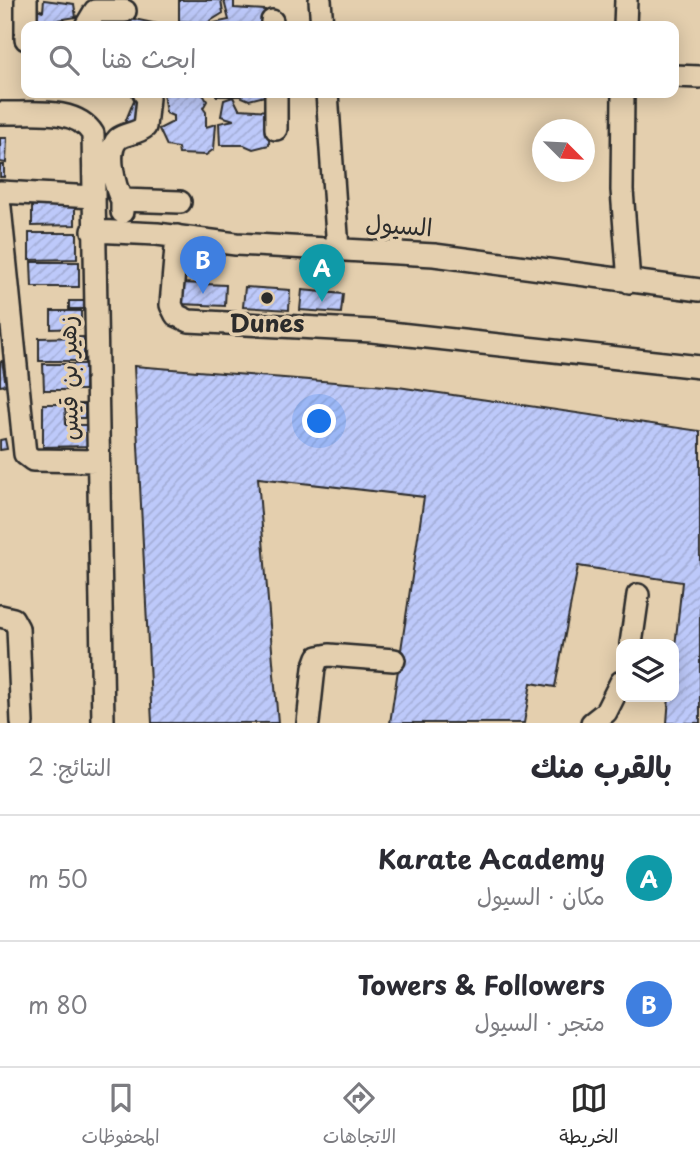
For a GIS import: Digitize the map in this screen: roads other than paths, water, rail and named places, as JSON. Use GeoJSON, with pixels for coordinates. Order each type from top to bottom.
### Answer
{"type":"FeatureCollection","features":[{"type":"Feature","properties":{"kind":"street"},"geometry":{"type":"LineString","coordinates":[[26,0],[26,21]]}},
{"type":"Feature","properties":{"kind":"street"},"geometry":{"type":"LineString","coordinates":[[320,0],[322,21]]}},
{"type":"Feature","properties":{"kind":"street"},"geometry":{"type":"LineString","coordinates":[[625,21],[626,0]]}},
{"type":"Feature","properties":{"kind":"street"},"geometry":{"type":"LineString","coordinates":[[89,21],[95,11],[125,11]]}},
{"type":"Feature","properties":{"kind":"street"},"geometry":{"type":"LineString","coordinates":[[679,76],[700,77]]}},
{"type":"Feature","properties":{"kind":"street"},"geometry":{"type":"LineString","coordinates":[[122,232],[122,200],[112,180],[114,146],[118,139],[145,127],[148,98]]}},
{"type":"Feature","properties":{"kind":"street"},"geometry":{"type":"LineString","coordinates":[[276,98],[276,129]]}},
{"type":"Feature","properties":{"kind":"street"},"geometry":{"type":"LineString","coordinates":[[327,98],[338,249]]}},
{"type":"Feature","properties":{"kind":"street"},"geometry":{"type":"LineString","coordinates":[[623,98],[622,180],[629,282]]}},
{"type":"Feature","properties":{"kind":"street","name":"زهير بن قيس"},"geometry":{"type":"LineString","coordinates":[[0,113],[71,116],[87,124],[93,134],[103,723]]}},
{"type":"Feature","properties":{"kind":"street"},"geometry":{"type":"LineString","coordinates":[[0,192],[94,197]]}},
{"type":"Feature","properties":{"kind":"street"},"geometry":{"type":"LineString","coordinates":[[122,200],[180,202]]}},
{"type":"Feature","properties":{"kind":"street"},"geometry":{"type":"LineString","coordinates":[[0,207],[25,454],[33,460],[97,461]]}},
{"type":"Feature","properties":{"kind":"street","name":"السيول"},"geometry":{"type":"LineString","coordinates":[[93,231],[177,236],[236,244],[460,257],[700,290]]}},
{"type":"Feature","properties":{"kind":"street"},"geometry":{"type":"LineString","coordinates":[[177,236],[171,305],[176,315],[189,321],[372,331],[700,367]]}},
{"type":"Feature","properties":{"kind":"street"},"geometry":{"type":"LineString","coordinates":[[632,639],[638,595]]}},
{"type":"Feature","properties":{"kind":"street"},"geometry":{"type":"LineString","coordinates":[[0,615],[13,619],[18,628],[22,723]]}},
{"type":"Feature","properties":{"kind":"street"},"geometry":{"type":"LineString","coordinates":[[308,723],[314,668],[318,657],[329,655],[394,660]]}},
{"type":"Feature","properties":{"kind":"street"},"geometry":{"type":"LineString","coordinates":[[592,723],[606,712],[616,692]]}},
{"type":"Feature","properties":{"kind":"place","name":"Towers & Followers"},"geometry":{"type":"Point","coordinates":[203,294]}},
{"type":"Feature","properties":{"kind":"place","name":"Dunes"},"geometry":{"type":"Point","coordinates":[267,298]}},
{"type":"Feature","properties":{"kind":"place","name":"Karate Academy"},"geometry":{"type":"Point","coordinates":[322,302]}}]}
